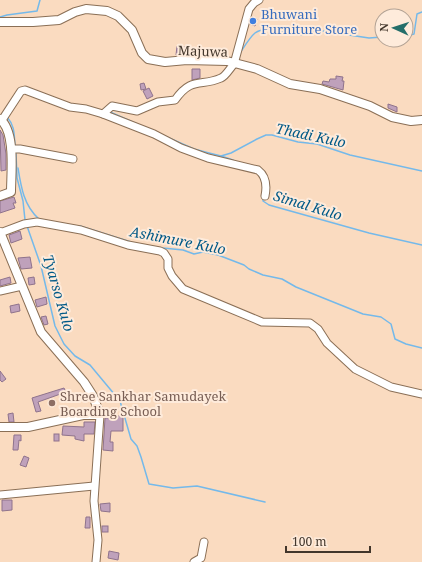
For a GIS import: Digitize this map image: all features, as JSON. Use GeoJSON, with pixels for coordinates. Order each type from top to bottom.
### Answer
{"type":"FeatureCollection","features":[{"type":"Feature","properties":{"kind":"street"},"geometry":{"type":"LineString","coordinates":[[104,113],[112,106],[137,111],[158,102],[176,100],[182,91],[193,84],[223,78],[234,64],[249,10],[254,2],[259,0]]}},
{"type":"Feature","properties":{"kind":"street","name":"Majuwa"},"geometry":{"type":"LineString","coordinates":[[0,22],[59,20],[75,12],[86,9],[106,12],[118,16],[132,30],[142,53],[148,60],[164,62],[186,60],[227,62],[258,69],[290,84],[320,90],[370,106],[392,117],[411,121],[422,120]]}},
{"type":"Feature","properties":{"kind":"street"},"geometry":{"type":"LineString","coordinates":[[0,196],[11,192],[11,149],[9,132],[4,117],[21,91],[25,90],[70,107],[104,113],[154,134],[181,148],[208,158],[258,170],[261,173],[265,183],[265,196]]}},
{"type":"Feature","properties":{"kind":"street"},"geometry":{"type":"LineString","coordinates":[[11,149],[20,149],[73,159]]}},
{"type":"Feature","properties":{"kind":"street"},"geometry":{"type":"LineString","coordinates":[[96,562],[98,540],[94,486],[98,459],[100,416],[93,396],[84,382],[41,332],[0,233],[32,222],[81,230],[128,246],[164,253],[172,276],[183,289],[262,322],[310,323],[318,329],[327,343],[355,369],[391,387],[422,394]]}},
{"type":"Feature","properties":{"kind":"street"},"geometry":{"type":"LineString","coordinates":[[0,291],[22,286]]}},
{"type":"Feature","properties":{"kind":"street"},"geometry":{"type":"LineString","coordinates":[[0,427],[28,427],[83,415],[100,416]]}},
{"type":"Feature","properties":{"kind":"street"},"geometry":{"type":"LineString","coordinates":[[0,495],[94,486]]}},
{"type":"Feature","properties":{"kind":"street"},"geometry":{"type":"LineString","coordinates":[[194,562],[201,558],[204,542]]}},
{"type":"Feature","properties":{"kind":"building","name":"Bhuwani Furniture Store"},"geometry":{"type":"Polygon","coordinates":[[[252,17],[257,19],[255,26],[250,24],[252,17]]]}},
{"type":"Feature","properties":{"kind":"building"},"geometry":{"type":"Polygon","coordinates":[[[177,46],[185,47],[185,51],[199,52],[199,55],[176,55],[177,46]]]}},
{"type":"Feature","properties":{"kind":"building"},"geometry":{"type":"Polygon","coordinates":[[[192,69],[200,69],[200,78],[192,80],[192,69]]]}},
{"type":"Feature","properties":{"kind":"building"},"geometry":{"type":"Polygon","coordinates":[[[336,76],[343,77],[343,90],[322,84],[323,81],[329,82],[330,79],[336,79],[336,76]]]}},
{"type":"Feature","properties":{"kind":"building"},"geometry":{"type":"Polygon","coordinates":[[[144,83],[146,89],[141,90],[140,84],[144,83]]]}},
{"type":"Feature","properties":{"kind":"building"},"geometry":{"type":"Polygon","coordinates":[[[149,88],[153,96],[147,99],[143,91],[149,88]]]}},
{"type":"Feature","properties":{"kind":"building"},"geometry":{"type":"Polygon","coordinates":[[[388,104],[397,107],[397,112],[388,108],[388,104]]]}},
{"type":"Feature","properties":{"kind":"building"},"geometry":{"type":"Polygon","coordinates":[[[0,130],[3,135],[6,154],[6,170],[1,171],[0,130]]]}},
{"type":"Feature","properties":{"kind":"building"},"geometry":{"type":"Polygon","coordinates":[[[14,197],[16,203],[13,203],[15,208],[0,213],[0,201],[14,197]]]}},
{"type":"Feature","properties":{"kind":"building"},"geometry":{"type":"Polygon","coordinates":[[[20,231],[22,239],[11,243],[9,235],[20,231]]]}},
{"type":"Feature","properties":{"kind":"building"},"geometry":{"type":"Polygon","coordinates":[[[30,257],[32,268],[21,269],[18,258],[30,257]]]}},
{"type":"Feature","properties":{"kind":"building"},"geometry":{"type":"Polygon","coordinates":[[[10,277],[11,283],[0,286],[0,280],[10,277]]]}},
{"type":"Feature","properties":{"kind":"building"},"geometry":{"type":"Polygon","coordinates":[[[34,277],[35,284],[29,285],[28,278],[34,277]]]}},
{"type":"Feature","properties":{"kind":"building"},"geometry":{"type":"Polygon","coordinates":[[[46,297],[47,304],[37,307],[35,300],[46,297]]]}},
{"type":"Feature","properties":{"kind":"building"},"geometry":{"type":"Polygon","coordinates":[[[19,304],[20,311],[11,313],[10,306],[19,304]]]}},
{"type":"Feature","properties":{"kind":"building"},"geometry":{"type":"Polygon","coordinates":[[[46,316],[48,324],[44,325],[41,317],[46,316]]]}},
{"type":"Feature","properties":{"kind":"building"},"geometry":{"type":"Polygon","coordinates":[[[0,371],[6,379],[2,382],[0,380],[0,371]]]}},
{"type":"Feature","properties":{"kind":"building"},"geometry":{"type":"Polygon","coordinates":[[[64,388],[66,392],[38,402],[41,411],[36,412],[32,398],[64,388]]]}},
{"type":"Feature","properties":{"kind":"building"},"geometry":{"type":"Polygon","coordinates":[[[13,413],[14,422],[9,422],[8,414],[13,413]]]}},
{"type":"Feature","properties":{"kind":"building"},"geometry":{"type":"Polygon","coordinates":[[[117,416],[123,416],[123,431],[111,431],[110,442],[113,442],[113,451],[103,450],[105,418],[117,418],[117,416]]]}},
{"type":"Feature","properties":{"kind":"building"},"geometry":{"type":"Polygon","coordinates":[[[84,422],[95,422],[94,434],[84,434],[84,441],[75,439],[75,436],[62,435],[63,426],[84,427],[84,422]]]}},
{"type":"Feature","properties":{"kind":"building"},"geometry":{"type":"Polygon","coordinates":[[[54,434],[59,434],[59,441],[54,441],[54,434]]]}},
{"type":"Feature","properties":{"kind":"building"},"geometry":{"type":"Polygon","coordinates":[[[14,435],[21,435],[18,450],[13,450],[14,435]]]}},
{"type":"Feature","properties":{"kind":"building"},"geometry":{"type":"Polygon","coordinates":[[[24,456],[29,458],[26,467],[20,465],[24,456]]]}},
{"type":"Feature","properties":{"kind":"building"},"geometry":{"type":"Polygon","coordinates":[[[2,500],[12,500],[12,510],[2,511],[2,500]]]}},
{"type":"Feature","properties":{"kind":"building"},"geometry":{"type":"Polygon","coordinates":[[[110,503],[110,512],[101,511],[100,504],[110,503]]]}},
{"type":"Feature","properties":{"kind":"building"},"geometry":{"type":"Polygon","coordinates":[[[86,517],[90,517],[90,528],[85,528],[86,517]]]}},
{"type":"Feature","properties":{"kind":"building"},"geometry":{"type":"Polygon","coordinates":[[[102,526],[108,526],[108,532],[102,532],[102,526]]]}},
{"type":"Feature","properties":{"kind":"building"},"geometry":{"type":"Polygon","coordinates":[[[109,551],[119,553],[118,560],[108,558],[109,551]]]}},
{"type":"Feature","properties":{"kind":"waterway"},"geometry":{"type":"LineString","coordinates":[[0,17],[37,11],[40,0]]}},
{"type":"Feature","properties":{"kind":"waterway"},"geometry":{"type":"LineString","coordinates":[[414,34],[417,14],[422,12]]}},
{"type":"Feature","properties":{"kind":"waterway"},"geometry":{"type":"LineString","coordinates":[[240,53],[255,33],[261,30],[269,29],[301,35],[309,34],[316,30],[374,38]]}},
{"type":"Feature","properties":{"kind":"waterway","name":"Thadi Kulo"},"geometry":{"type":"LineString","coordinates":[[110,112],[194,149],[221,156],[231,153],[266,135],[272,135],[298,142],[317,144],[350,155],[422,171]]}},
{"type":"Feature","properties":{"kind":"waterway","name":"Tyarso Kulo"},"geometry":{"type":"LineString","coordinates":[[7,117],[13,127],[15,146]]}},
{"type":"Feature","properties":{"kind":"waterway","name":"Tyarso Kulo"},"geometry":{"type":"LineString","coordinates":[[16,154],[17,178],[23,201],[25,220]]}},
{"type":"Feature","properties":{"kind":"waterway","name":"Thadi Kulo"},"geometry":{"type":"LineString","coordinates":[[221,156],[233,160]]}},
{"type":"Feature","properties":{"kind":"waterway","name":"Tyarso Kulo"},"geometry":{"type":"LineString","coordinates":[[18,168],[24,196],[30,208],[39,219]]}},
{"type":"Feature","properties":{"kind":"waterway","name":"Simal Kulo"},"geometry":{"type":"LineString","coordinates":[[263,197],[263,201],[269,205],[369,233],[422,245]]}},
{"type":"Feature","properties":{"kind":"waterway","name":"Tyarso Kulo"},"geometry":{"type":"LineString","coordinates":[[27,226],[41,266],[55,326],[64,344],[75,356],[90,365],[120,401],[131,439],[137,446],[149,484],[173,488],[197,486],[265,502]]}},
{"type":"Feature","properties":{"kind":"waterway","name":"Ashimure Kulo"},"geometry":{"type":"LineString","coordinates":[[80,226],[131,242]]}},
{"type":"Feature","properties":{"kind":"waterway","name":"Ashimure Kulo"},"geometry":{"type":"LineString","coordinates":[[163,248],[183,250],[194,254],[203,252],[218,255],[244,265],[249,269],[263,275],[282,279],[296,287],[363,314],[381,317],[391,324],[395,339],[406,344],[422,348]]}},
{"type":"Feature","properties":{"kind":"place","name":"Bhuwani Furniture Store"},"geometry":{"type":"Point","coordinates":[253,21]}},
{"type":"Feature","properties":{"kind":"place","name":"Shree Sankhar Samudayek Boarding School"},"geometry":{"type":"Point","coordinates":[52,403]}}]}
